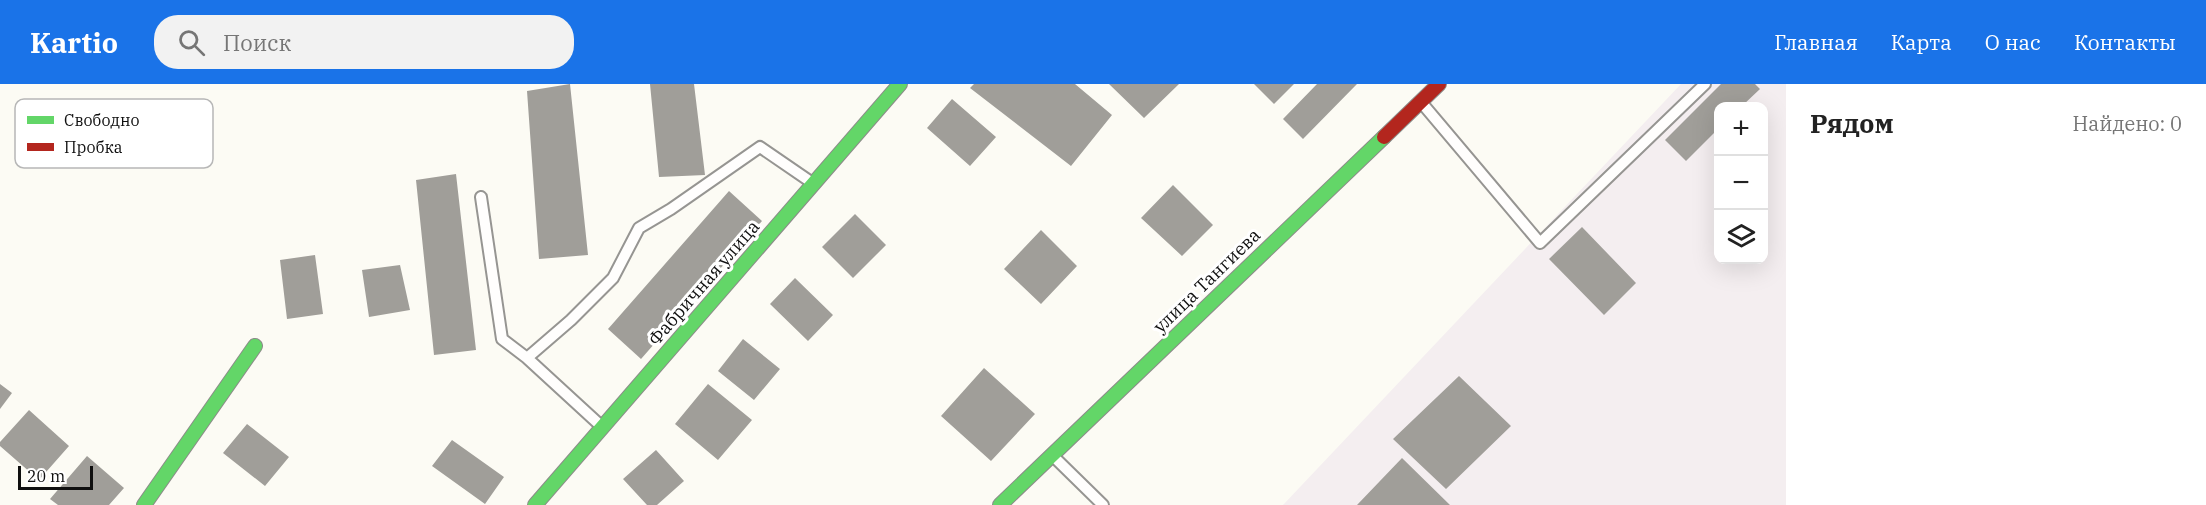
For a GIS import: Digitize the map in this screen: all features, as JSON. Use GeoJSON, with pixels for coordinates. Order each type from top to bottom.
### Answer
{"type":"FeatureCollection","features":[{"type":"Feature","properties":{"kind":"street","name":"Фабричная улица"},"geometry":{"type":"LineString","coordinates":[[535,505],[900,84]]}},
{"type":"Feature","properties":{"kind":"street","name":"улица Тангиева"},"geometry":{"type":"LineString","coordinates":[[1000,505],[1439,84]]}},
{"type":"Feature","properties":{"kind":"street"},"geometry":{"type":"LineString","coordinates":[[144,505],[255,346]]}},
{"type":"Feature","properties":{"kind":"lane"},"geometry":{"type":"LineString","coordinates":[[1420,102],[1540,243],[1705,84]]}},
{"type":"Feature","properties":{"kind":"lane"},"geometry":{"type":"LineString","coordinates":[[527,358],[571,320],[614,278],[639,228],[671,209],[760,147],[814,184]]}},
{"type":"Feature","properties":{"kind":"lane"},"geometry":{"type":"LineString","coordinates":[[481,197],[502,339],[527,358],[603,427]]}},
{"type":"Feature","properties":{"kind":"lane"},"geometry":{"type":"LineString","coordinates":[[1052,454],[1103,505]]}},
{"type":"Feature","properties":{"kind":"shaded area"},"geometry":{"type":"Polygon","coordinates":[[[1681,84],[1786,84],[1786,505],[1283,505],[1681,84]]]}},
{"type":"Feature","properties":{"kind":"building"},"geometry":{"type":"Polygon","coordinates":[[[570,84],[588,255],[539,259],[527,91],[570,84]]]}},
{"type":"Feature","properties":{"kind":"building"},"geometry":{"type":"Polygon","coordinates":[[[650,84],[694,84],[705,175],[659,177],[650,84]]]}},
{"type":"Feature","properties":{"kind":"building"},"geometry":{"type":"Polygon","coordinates":[[[974,84],[1075,84],[1112,115],[1071,166],[970,88],[974,84]]]}},
{"type":"Feature","properties":{"kind":"building"},"geometry":{"type":"Polygon","coordinates":[[[1109,84],[1179,84],[1144,118],[1109,84]]]}},
{"type":"Feature","properties":{"kind":"building"},"geometry":{"type":"Polygon","coordinates":[[[1254,84],[1294,84],[1274,104],[1254,84]]]}},
{"type":"Feature","properties":{"kind":"building"},"geometry":{"type":"Polygon","coordinates":[[[1317,84],[1357,84],[1303,139],[1283,119],[1317,84]]]}},
{"type":"Feature","properties":{"kind":"building"},"geometry":{"type":"Polygon","coordinates":[[[1721,84],[1755,84],[1760,89],[1746,102],[1714,102],[1714,133],[1686,161],[1665,140],[1721,84]]]}},
{"type":"Feature","properties":{"kind":"building"},"geometry":{"type":"Polygon","coordinates":[[[952,99],[996,137],[970,166],[927,128],[952,99]]]}},
{"type":"Feature","properties":{"kind":"building"},"geometry":{"type":"Polygon","coordinates":[[[456,174],[476,350],[434,355],[416,180],[456,174]]]}},
{"type":"Feature","properties":{"kind":"building"},"geometry":{"type":"Polygon","coordinates":[[[1173,185],[1213,225],[1182,256],[1141,218],[1173,185]]]}},
{"type":"Feature","properties":{"kind":"building"},"geometry":{"type":"Polygon","coordinates":[[[729,191],[762,221],[641,359],[608,329],[729,191]]]}},
{"type":"Feature","properties":{"kind":"building"},"geometry":{"type":"Polygon","coordinates":[[[855,214],[886,245],[853,278],[822,247],[855,214]]]}},
{"type":"Feature","properties":{"kind":"building"},"geometry":{"type":"Polygon","coordinates":[[[1582,227],[1636,283],[1604,315],[1549,259],[1582,227]]]}},
{"type":"Feature","properties":{"kind":"building"},"geometry":{"type":"Polygon","coordinates":[[[1041,230],[1077,266],[1041,304],[1004,269],[1041,230]]]}},
{"type":"Feature","properties":{"kind":"building"},"geometry":{"type":"Polygon","coordinates":[[[315,255],[323,314],[287,319],[280,260],[315,255]]]}},
{"type":"Feature","properties":{"kind":"building"},"geometry":{"type":"Polygon","coordinates":[[[400,265],[410,310],[369,317],[362,270],[400,265]]]}},
{"type":"Feature","properties":{"kind":"building"},"geometry":{"type":"Polygon","coordinates":[[[795,278],[833,315],[808,341],[770,304],[795,278]]]}},
{"type":"Feature","properties":{"kind":"building"},"geometry":{"type":"Polygon","coordinates":[[[743,339],[780,369],[754,400],[718,371],[743,339]]]}},
{"type":"Feature","properties":{"kind":"building"},"geometry":{"type":"Polygon","coordinates":[[[984,368],[1035,414],[991,461],[941,416],[984,368]]]}},
{"type":"Feature","properties":{"kind":"building"},"geometry":{"type":"Polygon","coordinates":[[[1459,376],[1511,426],[1446,489],[1393,439],[1459,376]]]}},
{"type":"Feature","properties":{"kind":"building"},"geometry":{"type":"Polygon","coordinates":[[[0,384],[12,393],[0,409],[0,384]]]}},
{"type":"Feature","properties":{"kind":"building"},"geometry":{"type":"Polygon","coordinates":[[[708,384],[752,420],[718,460],[675,424],[708,384]]]}},
{"type":"Feature","properties":{"kind":"building"},"geometry":{"type":"Polygon","coordinates":[[[29,410],[69,446],[39,480],[0,446],[0,442],[29,410]]]}},
{"type":"Feature","properties":{"kind":"building"},"geometry":{"type":"Polygon","coordinates":[[[247,424],[289,457],[265,486],[223,453],[247,424]]]}},
{"type":"Feature","properties":{"kind":"building"},"geometry":{"type":"Polygon","coordinates":[[[452,440],[504,477],[485,504],[432,466],[452,440]]]}},
{"type":"Feature","properties":{"kind":"building"},"geometry":{"type":"Polygon","coordinates":[[[656,450],[684,481],[657,505],[647,505],[623,479],[656,450]]]}},
{"type":"Feature","properties":{"kind":"building"},"geometry":{"type":"Polygon","coordinates":[[[87,456],[124,488],[109,505],[58,505],[50,499],[87,456]]]}},
{"type":"Feature","properties":{"kind":"building"},"geometry":{"type":"Polygon","coordinates":[[[1402,458],[1450,505],[1357,505],[1402,458]]]}},
{"type":"Feature","properties":{"kind":"traffic: fast"},"geometry":{"type":"LineString","coordinates":[[535,505],[900,84]]}},
{"type":"Feature","properties":{"kind":"traffic: fast"},"geometry":{"type":"LineString","coordinates":[[1000,505],[1384,137]]}},
{"type":"Feature","properties":{"kind":"traffic: fast"},"geometry":{"type":"LineString","coordinates":[[144,505],[255,346]]}},
{"type":"Feature","properties":{"kind":"traffic: jam"},"geometry":{"type":"LineString","coordinates":[[1384,137],[1439,84]]}}]}
